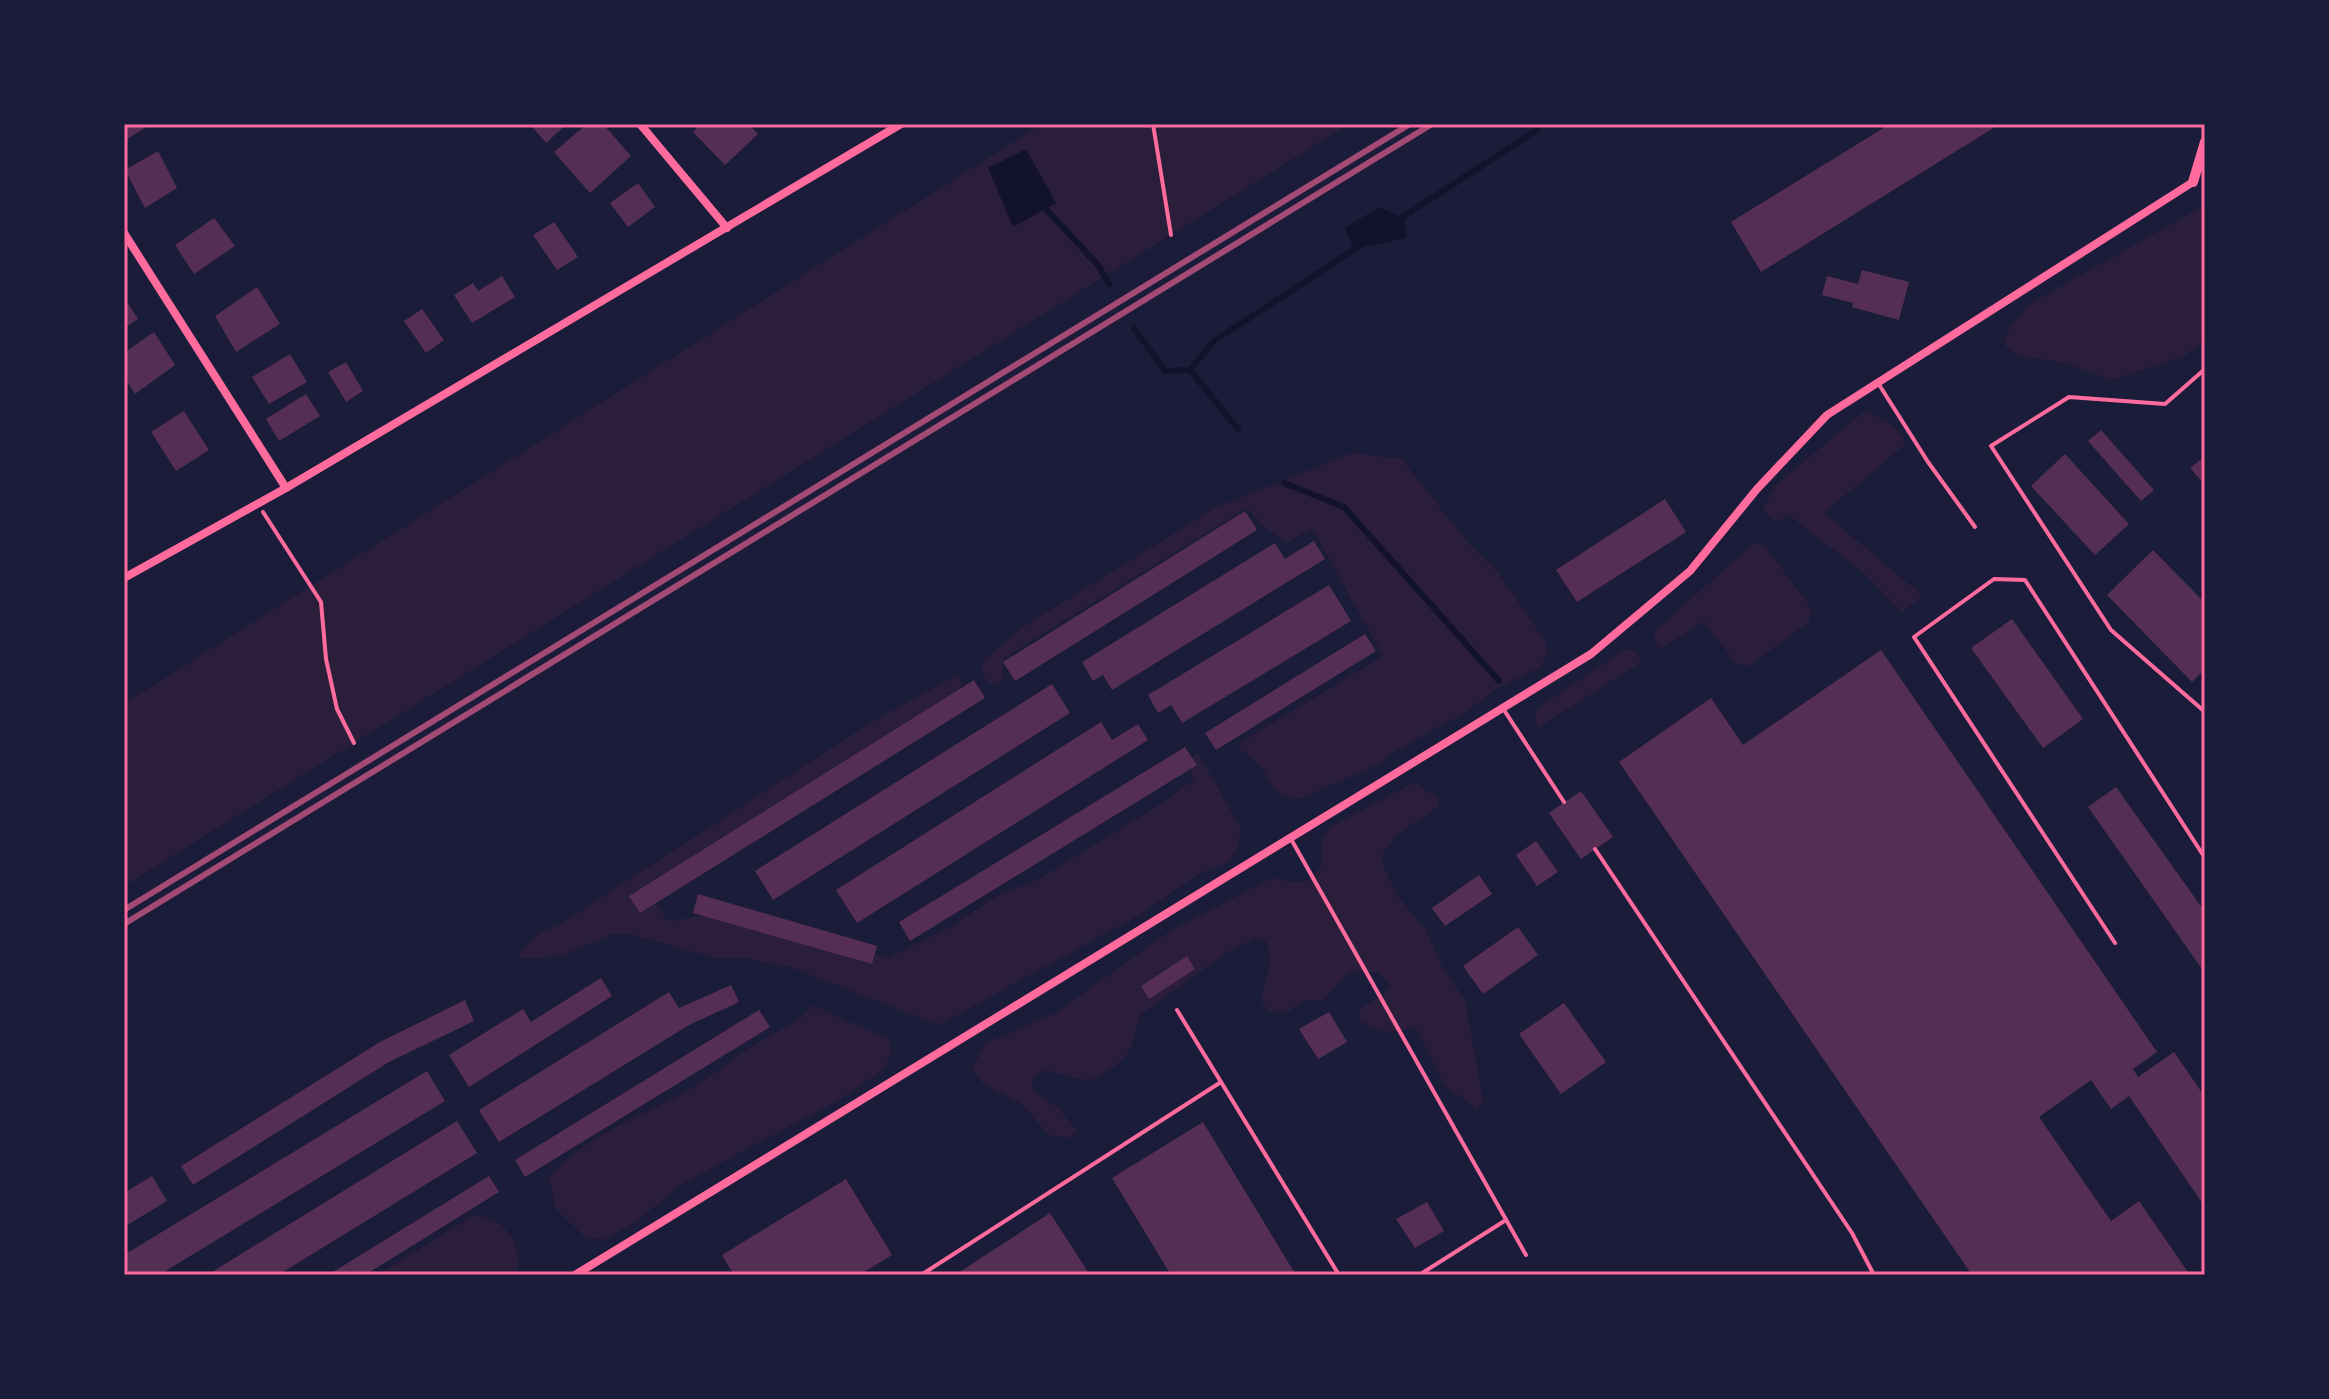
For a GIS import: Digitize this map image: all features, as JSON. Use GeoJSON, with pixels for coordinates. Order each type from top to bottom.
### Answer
{"type":"FeatureCollection","features":[{"type":"Feature","properties":{"kind":"street"},"geometry":{"type":"LineString","coordinates":[[640,124],[727,228]]}},
{"type":"Feature","properties":{"kind":"street"},"geometry":{"type":"LineString","coordinates":[[124,578],[286,488],[901,124]]}},
{"type":"Feature","properties":{"kind":"street"},"geometry":{"type":"LineString","coordinates":[[2193,182],[2205,142]]}},
{"type":"Feature","properties":{"kind":"street"},"geometry":{"type":"LineString","coordinates":[[575,1275],[1591,654],[1690,571],[1757,489],[1827,415],[2205,175]]}},
{"type":"Feature","properties":{"kind":"street"},"geometry":{"type":"LineString","coordinates":[[124,233],[286,488]]}},
{"type":"Feature","properties":{"kind":"lane"},"geometry":{"type":"LineString","coordinates":[[2205,369],[2165,404],[2069,397],[1991,446],[2111,630],[2205,712]]}},
{"type":"Feature","properties":{"kind":"lane"},"geometry":{"type":"LineString","coordinates":[[1878,383],[1928,462],[1975,527]]}},
{"type":"Feature","properties":{"kind":"lane"},"geometry":{"type":"LineString","coordinates":[[2115,943],[1914,637],[1994,579],[2025,580],[2205,858]]}},
{"type":"Feature","properties":{"kind":"lane"},"geometry":{"type":"LineString","coordinates":[[1503,708],[1564,802]]}},
{"type":"Feature","properties":{"kind":"lane"},"geometry":{"type":"LineString","coordinates":[[1291,839],[1526,1255]]}},
{"type":"Feature","properties":{"kind":"lane"},"geometry":{"type":"LineString","coordinates":[[1595,849],[1852,1233],[1874,1275]]}},
{"type":"Feature","properties":{"kind":"lane"},"geometry":{"type":"LineString","coordinates":[[1177,1010],[1339,1275]]}},
{"type":"Feature","properties":{"kind":"lane"},"geometry":{"type":"LineString","coordinates":[[921,1275],[1221,1082]]}},
{"type":"Feature","properties":{"kind":"lane"},"geometry":{"type":"LineString","coordinates":[[1419,1275],[1506,1220]]}},
{"type":"Feature","properties":{"kind":"path"},"geometry":{"type":"LineString","coordinates":[[1153,124],[1171,235]]}},
{"type":"Feature","properties":{"kind":"path"},"geometry":{"type":"LineString","coordinates":[[258,504],[321,602],[326,659],[337,709],[354,743]]}},
{"type":"Feature","properties":{"kind":"shaded area"},"geometry":{"type":"Polygon","coordinates":[[[1042,124],[1349,124],[124,886],[124,704],[1042,124]]]}},
{"type":"Feature","properties":{"kind":"shaded area"},"geometry":{"type":"Polygon","coordinates":[[[1026,149],[1056,203],[1013,227],[988,168],[1026,149]]]}},
{"type":"Feature","properties":{"kind":"shaded area"},"geometry":{"type":"Polygon","coordinates":[[[2205,205],[2205,340],[2184,356],[2111,380],[2066,363],[2018,356],[2005,346],[2010,328],[2030,304],[2205,205]]]}},
{"type":"Feature","properties":{"kind":"shaded area"},"geometry":{"type":"Polygon","coordinates":[[[1379,207],[1405,219],[1406,238],[1354,249],[1345,228],[1379,207]]]}},
{"type":"Feature","properties":{"kind":"shaded area"},"geometry":{"type":"Polygon","coordinates":[[[1865,411],[1889,422],[1907,443],[1824,513],[1923,596],[1902,612],[1863,572],[1787,514],[1777,523],[1762,510],[1778,483],[1865,411]]]}},
{"type":"Feature","properties":{"kind":"shaded area"},"geometry":{"type":"Polygon","coordinates":[[[1352,453],[1402,459],[1467,542],[1497,571],[1545,641],[1545,660],[1538,668],[1498,688],[1464,713],[1395,751],[1380,763],[1305,797],[1294,798],[1280,793],[1259,765],[1238,747],[1240,743],[1383,656],[1312,528],[1287,543],[1266,528],[1247,508],[1004,658],[1001,685],[991,684],[983,677],[982,667],[986,658],[1026,625],[1217,507],[1352,453]]]}},
{"type":"Feature","properties":{"kind":"shaded area"},"geometry":{"type":"Polygon","coordinates":[[[1754,543],[1766,547],[1811,608],[1809,622],[1749,666],[1735,663],[1704,621],[1661,649],[1654,640],[1656,630],[1754,543]]]}},
{"type":"Feature","properties":{"kind":"shaded area"},"geometry":{"type":"Polygon","coordinates":[[[1627,649],[1636,653],[1642,662],[1539,727],[1535,720],[1537,709],[1627,649]]]}},
{"type":"Feature","properties":{"kind":"shaded area"},"geometry":{"type":"Polygon","coordinates":[[[958,675],[962,684],[956,698],[650,893],[666,919],[673,921],[714,913],[888,958],[952,926],[997,896],[1039,879],[1162,803],[1194,779],[1186,761],[1198,754],[1241,828],[1238,847],[1227,863],[1199,874],[1139,915],[939,1025],[790,967],[744,958],[720,959],[633,935],[613,934],[560,956],[518,959],[534,938],[559,925],[875,720],[958,675]]]}},
{"type":"Feature","properties":{"kind":"shaded area"},"geometry":{"type":"Polygon","coordinates":[[[1415,782],[1439,799],[1437,808],[1397,835],[1380,858],[1397,895],[1425,929],[1442,966],[1465,1000],[1483,1101],[1477,1109],[1445,1086],[1416,1028],[1387,1032],[1359,1021],[1359,1011],[1385,993],[1391,985],[1378,972],[1348,972],[1323,1001],[1305,1000],[1289,1011],[1269,1011],[1262,1003],[1269,966],[1268,951],[1266,941],[1257,937],[1225,954],[1140,1015],[1129,1052],[1114,1067],[1089,1081],[1045,1070],[1036,1075],[1032,1085],[1037,1094],[1056,1106],[1076,1129],[1070,1138],[1050,1136],[1020,1103],[983,1084],[972,1069],[986,1043],[1056,1013],[1167,933],[1272,878],[1299,883],[1309,880],[1322,865],[1321,843],[1331,827],[1415,782]]]}},
{"type":"Feature","properties":{"kind":"shaded area"},"geometry":{"type":"Polygon","coordinates":[[[813,1005],[889,1040],[891,1049],[885,1068],[844,1097],[678,1186],[639,1220],[603,1240],[585,1237],[556,1209],[549,1179],[577,1151],[697,1085],[754,1045],[796,1021],[813,1005]]]}},
{"type":"Feature","properties":{"kind":"shaded area"},"geometry":{"type":"Polygon","coordinates":[[[473,1216],[495,1221],[510,1234],[517,1253],[517,1275],[377,1275],[473,1216]]]}},
{"type":"Feature","properties":{"kind":"building"},"geometry":{"type":"Polygon","coordinates":[[[124,124],[151,124],[124,141],[124,124]]]}},
{"type":"Feature","properties":{"kind":"building"},"geometry":{"type":"Polygon","coordinates":[[[530,124],[567,124],[546,143],[530,124]]]}},
{"type":"Feature","properties":{"kind":"building"},"geometry":{"type":"Polygon","coordinates":[[[587,124],[603,124],[631,156],[590,193],[554,152],[587,124]]]}},
{"type":"Feature","properties":{"kind":"building"},"geometry":{"type":"Polygon","coordinates":[[[701,124],[748,124],[758,134],[725,165],[693,132],[701,124]]]}},
{"type":"Feature","properties":{"kind":"building"},"geometry":{"type":"Polygon","coordinates":[[[1890,124],[2000,124],[1761,272],[1731,222],[1890,124]]]}},
{"type":"Feature","properties":{"kind":"building"},"geometry":{"type":"Polygon","coordinates":[[[158,151],[177,188],[145,208],[125,170],[158,151]]]}},
{"type":"Feature","properties":{"kind":"building"},"geometry":{"type":"Polygon","coordinates":[[[638,183],[655,207],[628,227],[610,203],[638,183]]]}},
{"type":"Feature","properties":{"kind":"building"},"geometry":{"type":"Polygon","coordinates":[[[214,218],[235,246],[194,274],[175,245],[214,218]]]}},
{"type":"Feature","properties":{"kind":"building"},"geometry":{"type":"Polygon","coordinates":[[[554,222],[578,257],[557,270],[533,235],[554,222]]]}},
{"type":"Feature","properties":{"kind":"building"},"geometry":{"type":"Polygon","coordinates":[[[1862,270],[1909,282],[1899,320],[1822,295],[1827,276],[1858,284],[1862,270]]]}},
{"type":"Feature","properties":{"kind":"building"},"geometry":{"type":"Polygon","coordinates":[[[502,276],[515,297],[472,323],[454,295],[473,283],[478,291],[502,276]]]}},
{"type":"Feature","properties":{"kind":"building"},"geometry":{"type":"Polygon","coordinates":[[[257,287],[280,324],[236,352],[215,316],[257,287]]]}},
{"type":"Feature","properties":{"kind":"building"},"geometry":{"type":"Polygon","coordinates":[[[124,297],[138,319],[124,328],[124,297]]]}},
{"type":"Feature","properties":{"kind":"building"},"geometry":{"type":"Polygon","coordinates":[[[422,309],[444,340],[426,353],[404,321],[422,309]]]}},
{"type":"Feature","properties":{"kind":"building"},"geometry":{"type":"Polygon","coordinates":[[[154,332],[175,365],[135,394],[124,377],[124,353],[154,332]]]}},
{"type":"Feature","properties":{"kind":"building"},"geometry":{"type":"Polygon","coordinates":[[[290,354],[307,382],[269,404],[252,377],[290,354]]]}},
{"type":"Feature","properties":{"kind":"building"},"geometry":{"type":"Polygon","coordinates":[[[346,362],[363,391],[346,402],[328,372],[346,362]]]}},
{"type":"Feature","properties":{"kind":"building"},"geometry":{"type":"Polygon","coordinates":[[[306,394],[320,416],[279,441],[266,419],[306,394]]]}},
{"type":"Feature","properties":{"kind":"building"},"geometry":{"type":"Polygon","coordinates":[[[184,411],[209,450],[176,471],[151,432],[184,411]]]}},
{"type":"Feature","properties":{"kind":"building"},"geometry":{"type":"Polygon","coordinates":[[[2101,430],[2154,490],[2141,501],[2088,441],[2101,430]]]}},
{"type":"Feature","properties":{"kind":"building"},"geometry":{"type":"Polygon","coordinates":[[[2065,454],[2129,524],[2095,555],[2031,486],[2065,454]]]}},
{"type":"Feature","properties":{"kind":"building"},"geometry":{"type":"Polygon","coordinates":[[[2205,456],[2205,482],[2203,483],[2190,468],[2205,456]]]}},
{"type":"Feature","properties":{"kind":"building"},"geometry":{"type":"Polygon","coordinates":[[[1665,499],[1686,532],[1577,602],[1556,570],[1665,499]]]}},
{"type":"Feature","properties":{"kind":"building"},"geometry":{"type":"Polygon","coordinates":[[[1245,511],[1257,530],[1015,681],[1003,662],[1245,511]]]}},
{"type":"Feature","properties":{"kind":"building"},"geometry":{"type":"Polygon","coordinates":[[[1314,541],[1325,559],[1112,690],[1103,675],[1093,681],[1082,662],[1275,543],[1285,559],[1314,541]]]}},
{"type":"Feature","properties":{"kind":"building"},"geometry":{"type":"Polygon","coordinates":[[[2153,550],[2205,603],[2205,669],[2192,682],[2107,595],[2153,550]]]}},
{"type":"Feature","properties":{"kind":"building"},"geometry":{"type":"Polygon","coordinates":[[[1329,585],[1351,621],[1182,723],[1171,705],[1158,713],[1148,695],[1329,585]]]}},
{"type":"Feature","properties":{"kind":"building"},"geometry":{"type":"Polygon","coordinates":[[[2012,619],[2083,719],[2043,748],[1971,648],[2012,619]]]}},
{"type":"Feature","properties":{"kind":"building"},"geometry":{"type":"Polygon","coordinates":[[[1365,634],[1376,651],[1216,750],[1205,733],[1365,634]]]}},
{"type":"Feature","properties":{"kind":"building"},"geometry":{"type":"Polygon","coordinates":[[[1881,650],[2157,1052],[2133,1069],[2138,1077],[2174,1052],[2205,1097],[2205,1207],[2129,1096],[2111,1109],[2091,1080],[2039,1117],[2111,1221],[2139,1201],[2190,1275],[1972,1275],[1619,762],[1711,698],[1743,745],[1881,650]]]}},
{"type":"Feature","properties":{"kind":"building"},"geometry":{"type":"Polygon","coordinates":[[[974,680],[985,698],[640,913],[629,896],[974,680]]]}},
{"type":"Feature","properties":{"kind":"building"},"geometry":{"type":"Polygon","coordinates":[[[1052,684],[1070,713],[773,900],[755,871],[1052,684]]]}},
{"type":"Feature","properties":{"kind":"building"},"geometry":{"type":"Polygon","coordinates":[[[1101,722],[1112,740],[1138,724],[1148,740],[857,923],[836,890],[1101,722]]]}},
{"type":"Feature","properties":{"kind":"building"},"geometry":{"type":"Polygon","coordinates":[[[1185,747],[1197,765],[910,941],[899,922],[1185,747]]]}},
{"type":"Feature","properties":{"kind":"building"},"geometry":{"type":"Polygon","coordinates":[[[2116,787],[2205,912],[2205,966],[2202,969],[2088,807],[2116,787]]]}},
{"type":"Feature","properties":{"kind":"building"},"geometry":{"type":"Polygon","coordinates":[[[1581,791],[1613,837],[1581,859],[1549,813],[1581,791]]]}},
{"type":"Feature","properties":{"kind":"building"},"geometry":{"type":"Polygon","coordinates":[[[1536,841],[1558,872],[1537,886],[1516,855],[1536,841]]]}},
{"type":"Feature","properties":{"kind":"building"},"geometry":{"type":"Polygon","coordinates":[[[1479,875],[1492,894],[1445,926],[1432,908],[1479,875]]]}},
{"type":"Feature","properties":{"kind":"building"},"geometry":{"type":"Polygon","coordinates":[[[698,894],[877,946],[872,964],[693,913],[698,894]]]}},
{"type":"Feature","properties":{"kind":"building"},"geometry":{"type":"Polygon","coordinates":[[[1518,927],[1538,955],[1483,994],[1463,966],[1518,927]]]}},
{"type":"Feature","properties":{"kind":"building"},"geometry":{"type":"Polygon","coordinates":[[[1187,956],[1195,969],[1149,999],[1141,986],[1187,956]]]}},
{"type":"Feature","properties":{"kind":"building"},"geometry":{"type":"Polygon","coordinates":[[[601,978],[612,996],[469,1087],[449,1055],[523,1009],[531,1022],[601,978]]]}},
{"type":"Feature","properties":{"kind":"building"},"geometry":{"type":"Polygon","coordinates":[[[731,985],[739,1002],[689,1025],[499,1142],[479,1110],[669,992],[679,1008],[731,985]]]}},
{"type":"Feature","properties":{"kind":"building"},"geometry":{"type":"Polygon","coordinates":[[[465,1000],[474,1021],[389,1062],[193,1185],[181,1166],[380,1042],[465,1000]]]}},
{"type":"Feature","properties":{"kind":"building"},"geometry":{"type":"Polygon","coordinates":[[[1564,1003],[1606,1062],[1561,1094],[1519,1034],[1564,1003]]]}},
{"type":"Feature","properties":{"kind":"building"},"geometry":{"type":"Polygon","coordinates":[[[759,1010],[770,1027],[525,1177],[515,1160],[759,1010]]]}},
{"type":"Feature","properties":{"kind":"building"},"geometry":{"type":"Polygon","coordinates":[[[1329,1012],[1347,1042],[1318,1059],[1299,1029],[1329,1012]]]}},
{"type":"Feature","properties":{"kind":"building"},"geometry":{"type":"Polygon","coordinates":[[[427,1071],[445,1101],[159,1275],[124,1275],[124,1255],[427,1071]]]}},
{"type":"Feature","properties":{"kind":"building"},"geometry":{"type":"Polygon","coordinates":[[[457,1121],[477,1153],[278,1275],[207,1275],[457,1121]]]}},
{"type":"Feature","properties":{"kind":"building"},"geometry":{"type":"Polygon","coordinates":[[[1203,1122],[1296,1275],[1171,1275],[1112,1178],[1203,1122]]]}},
{"type":"Feature","properties":{"kind":"building"},"geometry":{"type":"Polygon","coordinates":[[[152,1176],[167,1201],[124,1227],[124,1193],[152,1176]]]}},
{"type":"Feature","properties":{"kind":"building"},"geometry":{"type":"Polygon","coordinates":[[[489,1176],[499,1192],[365,1275],[328,1275],[489,1176]]]}},
{"type":"Feature","properties":{"kind":"building"},"geometry":{"type":"Polygon","coordinates":[[[846,1179],[892,1255],[859,1275],[734,1275],[722,1255],[846,1179]]]}},
{"type":"Feature","properties":{"kind":"building"},"geometry":{"type":"Polygon","coordinates":[[[1427,1202],[1444,1231],[1415,1248],[1396,1219],[1427,1202]]]}},
{"type":"Feature","properties":{"kind":"building"},"geometry":{"type":"Polygon","coordinates":[[[1050,1213],[1090,1275],[955,1275],[1050,1213]]]}},
{"type":"Feature","properties":{"kind":"waterway"},"geometry":{"type":"LineString","coordinates":[[1397,221],[1538,129]]}},
{"type":"Feature","properties":{"kind":"waterway"},"geometry":{"type":"LineString","coordinates":[[1045,208],[1098,265],[1109,284]]}},
{"type":"Feature","properties":{"kind":"waterway"},"geometry":{"type":"LineString","coordinates":[[1190,370],[1214,341],[1361,245]]}},
{"type":"Feature","properties":{"kind":"waterway"},"geometry":{"type":"LineString","coordinates":[[1134,328],[1165,371],[1190,370],[1238,429]]}},
{"type":"Feature","properties":{"kind":"waterway"},"geometry":{"type":"LineString","coordinates":[[1284,483],[1344,507],[1499,681]]}},
{"type":"Feature","properties":{"kind":"railway"},"geometry":{"type":"LineString","coordinates":[[124,910],[1410,124]]}},
{"type":"Feature","properties":{"kind":"railway"},"geometry":{"type":"LineString","coordinates":[[124,924],[1432,124]]}}]}
